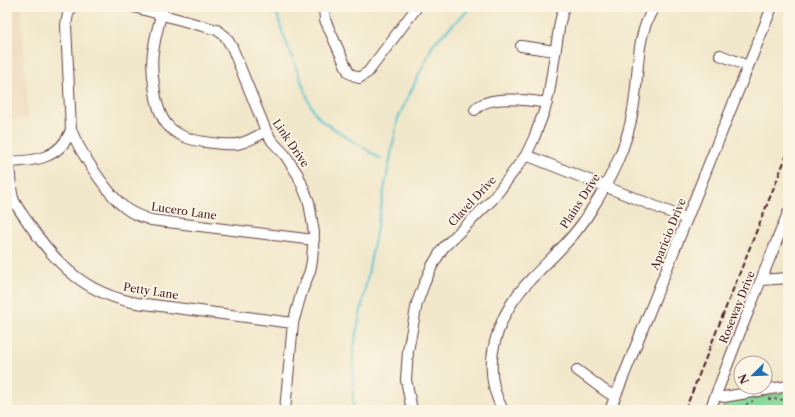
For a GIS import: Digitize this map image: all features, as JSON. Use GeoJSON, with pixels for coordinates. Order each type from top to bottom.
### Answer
{"type":"FeatureCollection","features":[{"type":"Feature","properties":{"kind":"street"},"geometry":{"type":"LineString","coordinates":[[8,162],[35,160],[51,154],[64,144],[71,130],[66,25],[68,14],[72,7]]}},
{"type":"Feature","properties":{"kind":"street","name":"Link Drive"},"geometry":{"type":"LineString","coordinates":[[134,7],[162,11],[217,30],[225,36],[232,47],[266,131],[272,141],[285,154],[305,189],[312,216],[314,240],[310,271],[302,291],[293,323],[285,410]]}},
{"type":"Feature","properties":{"kind":"street"},"geometry":{"type":"LineString","coordinates":[[324,7],[325,20],[350,73],[359,78],[368,72],[417,7]]}},
{"type":"Feature","properties":{"kind":"street","name":"Clavel Drive"},"geometry":{"type":"LineString","coordinates":[[412,410],[406,380],[408,352],[417,302],[432,266],[444,248],[493,199],[526,154],[539,125],[546,103],[564,7]]}},
{"type":"Feature","properties":{"kind":"street","name":"Plains Drive"},"geometry":{"type":"LineString","coordinates":[[503,410],[495,390],[491,366],[495,340],[499,328],[511,305],[531,278],[579,229],[620,158],[629,128],[636,91],[640,40],[645,24],[654,7]]}},
{"type":"Feature","properties":{"kind":"street","name":"Aparicio Drive"},"geometry":{"type":"LineString","coordinates":[[610,410],[772,7]]}},
{"type":"Feature","properties":{"kind":"street"},"geometry":{"type":"LineString","coordinates":[[162,11],[152,58],[156,102],[158,110],[164,121],[176,133],[194,140],[225,144],[242,144],[266,131]]}},
{"type":"Feature","properties":{"kind":"street"},"geometry":{"type":"LineString","coordinates":[[521,46],[556,52]]}},
{"type":"Feature","properties":{"kind":"street"},"geometry":{"type":"LineString","coordinates":[[720,55],[748,66]]}},
{"type":"Feature","properties":{"kind":"street"},"geometry":{"type":"LineString","coordinates":[[475,110],[478,106],[488,102],[521,100],[546,103]]}},
{"type":"Feature","properties":{"kind":"street","name":"Lucero Lane"},"geometry":{"type":"LineString","coordinates":[[71,130],[80,148],[111,194],[128,210],[138,215],[158,221],[314,240]]}},
{"type":"Feature","properties":{"kind":"street"},"geometry":{"type":"LineString","coordinates":[[526,154],[687,219]]}},
{"type":"Feature","properties":{"kind":"street","name":"Petty Lane"},"geometry":{"type":"LineString","coordinates":[[8,162],[10,184],[15,202],[45,246],[71,272],[98,292],[124,301],[293,323]]}},
{"type":"Feature","properties":{"kind":"street","name":"Roseway Drive"},"geometry":{"type":"LineString","coordinates":[[710,410],[788,213]]}},
{"type":"Feature","properties":{"kind":"street"},"geometry":{"type":"LineString","coordinates":[[761,280],[788,278]]}},
{"type":"Feature","properties":{"kind":"street"},"geometry":{"type":"LineString","coordinates":[[577,370],[604,390],[615,396]]}},
{"type":"Feature","properties":{"kind":"street"},"geometry":{"type":"LineString","coordinates":[[716,395],[724,397],[788,386]]}},
{"type":"Feature","properties":{"kind":"path"},"geometry":{"type":"LineString","coordinates":[[764,398],[788,400]]}},
{"type":"Feature","properties":{"kind":"path"},"geometry":{"type":"LineString","coordinates":[[735,410],[757,400]]}},
{"type":"Feature","properties":{"kind":"path"},"geometry":{"type":"LineString","coordinates":[[722,403],[728,410]]}},
{"type":"Feature","properties":{"kind":"shaded area"},"geometry":{"type":"Polygon","coordinates":[[[7,7],[21,7],[28,119],[7,119],[7,7]]]}},
{"type":"Feature","properties":{"kind":"green space"},"geometry":{"type":"Polygon","coordinates":[[[788,392],[788,410],[723,410],[726,402],[788,392]]]}},
{"type":"Feature","properties":{"kind":"waterway"},"geometry":{"type":"LineString","coordinates":[[275,7],[282,31],[310,104],[315,113],[322,121],[381,159]]}},
{"type":"Feature","properties":{"kind":"waterway"},"geometry":{"type":"LineString","coordinates":[[353,410],[353,352],[398,118],[434,43],[471,7]]}},
{"type":"Feature","properties":{"kind":"railway"},"geometry":{"type":"LineString","coordinates":[[685,410],[788,152]]}}]}
